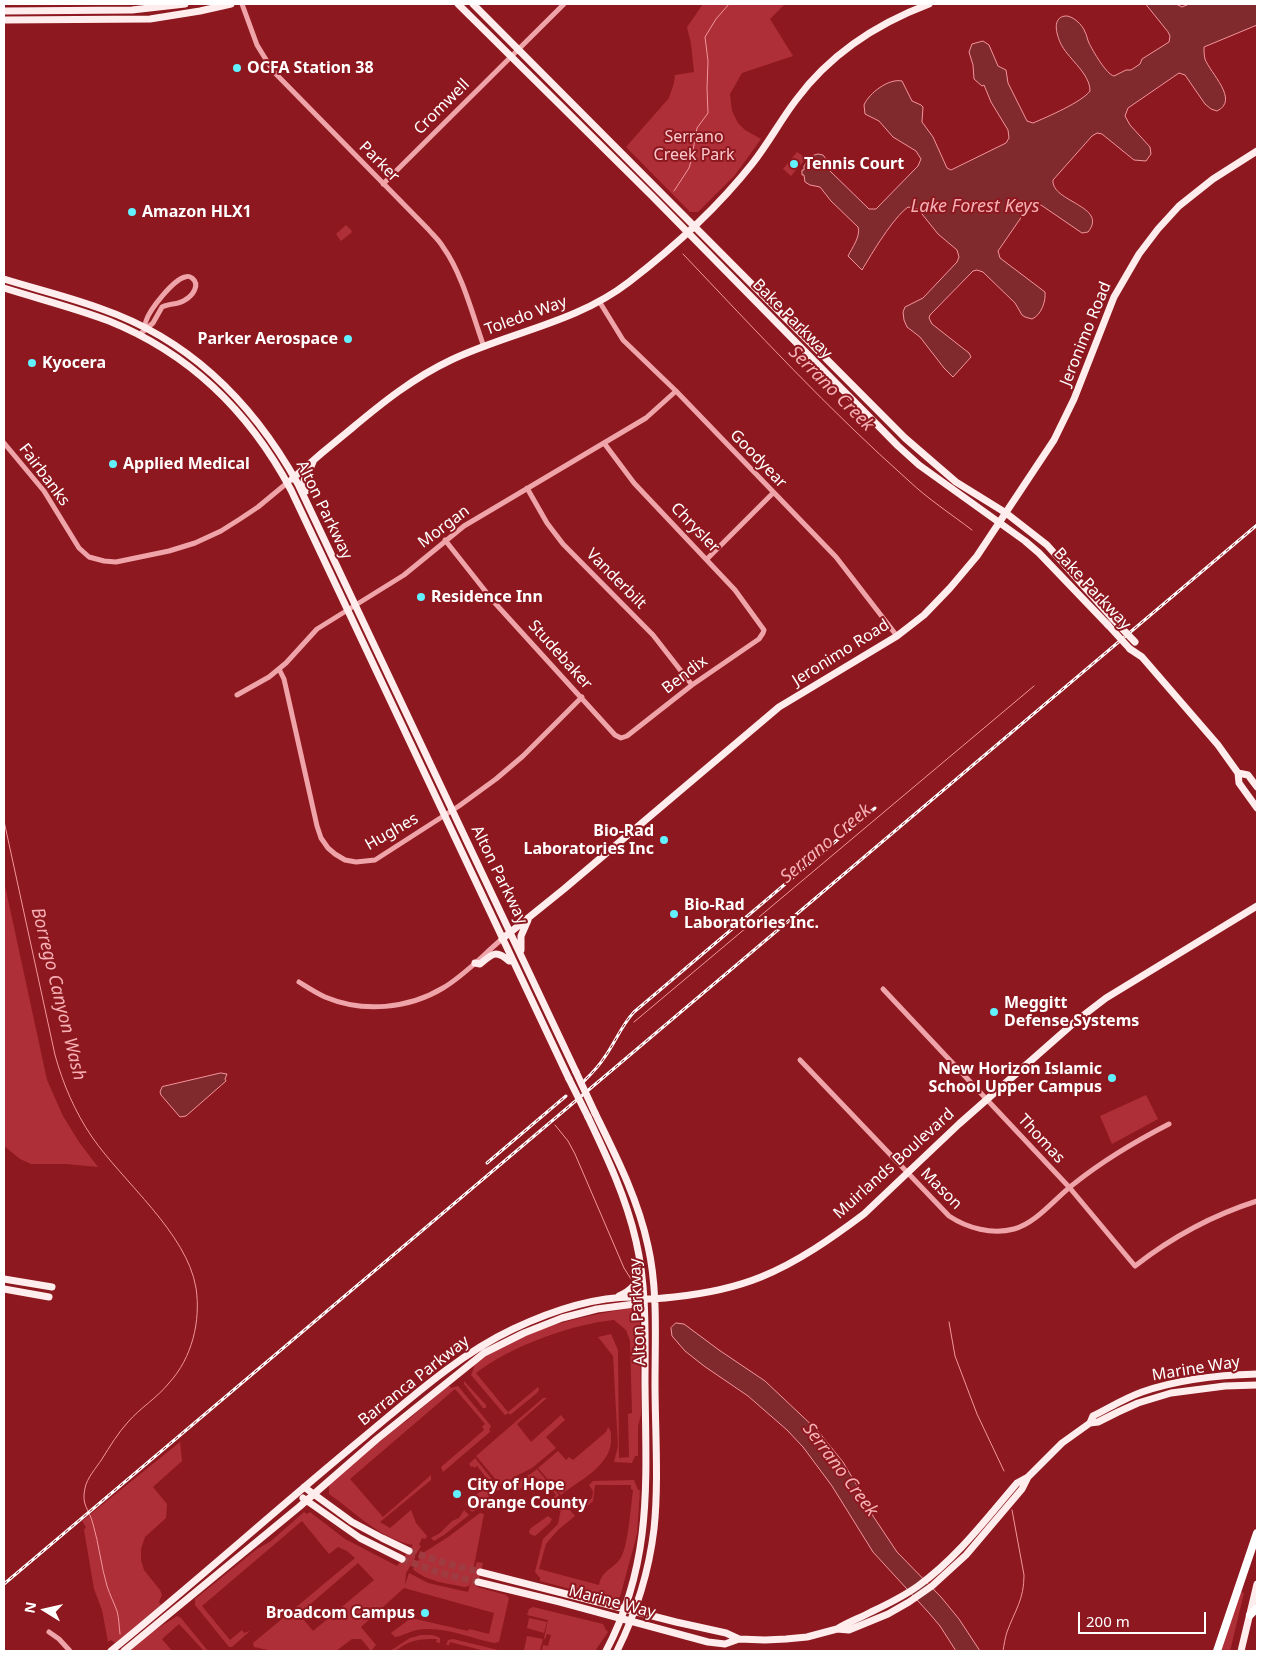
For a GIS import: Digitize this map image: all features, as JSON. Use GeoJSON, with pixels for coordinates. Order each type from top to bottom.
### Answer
{"type":"FeatureCollection","features":[{"type":"Feature","properties":{"kind":"highway"},"geometry":{"type":"LineString","coordinates":[[1217,1651],[1257,1533]]}},
{"type":"Feature","properties":{"kind":"highway"},"geometry":{"type":"LineString","coordinates":[[1250,1614],[1257,1608]]}},
{"type":"Feature","properties":{"kind":"main road"},"geometry":{"type":"LineString","coordinates":[[4,11],[132,10],[184,4]]}},
{"type":"Feature","properties":{"kind":"main road"},"geometry":{"type":"LineString","coordinates":[[4,20],[150,19],[176,16],[231,4]]}},
{"type":"Feature","properties":{"kind":"main road","name":"Bake Parkway"},"geometry":{"type":"LineString","coordinates":[[458,4],[898,446],[932,474],[1000,522],[1039,553],[1130,649],[1142,657],[1200,723],[1238,772],[1239,783],[1257,808]]}},
{"type":"Feature","properties":{"kind":"main road","name":"Bake Parkway"},"geometry":{"type":"LineString","coordinates":[[473,4],[905,438],[956,482],[1006,513],[1046,545],[1135,642],[1142,657]]}},
{"type":"Feature","properties":{"kind":"main road","name":"Toledo Way"},"geometry":{"type":"LineString","coordinates":[[287,483],[404,386],[450,360],[548,325],[599,301],[627,283],[694,226],[753,163],[796,99],[819,72],[852,43],[872,30],[900,14],[929,4]]}},
{"type":"Feature","properties":{"kind":"main road"},"geometry":{"type":"LineString","coordinates":[[611,156],[618,148]]}},
{"type":"Feature","properties":{"kind":"main road","name":"Jeronimo Road"},"geometry":{"type":"LineString","coordinates":[[502,939],[530,918],[779,707],[897,636],[924,615],[950,588],[977,556],[1060,430],[1114,297],[1139,254],[1179,206],[1212,179],[1257,151]]}},
{"type":"Feature","properties":{"kind":"main road","name":"Alton Parkway"},"geometry":{"type":"LineString","coordinates":[[4,279],[102,309],[154,332],[191,356],[228,388],[262,426],[280,452],[294,476],[356,605],[627,1180],[641,1219],[650,1257],[654,1298],[655,1516],[646,1572],[634,1611],[617,1651]]}},
{"type":"Feature","properties":{"kind":"main road","name":"Alton Parkway"},"geometry":{"type":"LineString","coordinates":[[4,288],[93,315],[139,335],[180,360],[201,376],[226,398],[262,441],[287,483],[348,610],[620,1189],[634,1235],[641,1267],[644,1299],[645,1514],[638,1562],[625,1609],[606,1651]]}},
{"type":"Feature","properties":{"kind":"main road"},"geometry":{"type":"LineString","coordinates":[[314,459],[312,468],[305,476],[303,485],[314,509],[314,517]]}},
{"type":"Feature","properties":{"kind":"main road","name":"Bake Parkway"},"geometry":{"type":"LineString","coordinates":[[1238,772],[1248,775],[1257,787]]}},
{"type":"Feature","properties":{"kind":"main road","name":"Muirlands Boulevard"},"geometry":{"type":"LineString","coordinates":[[644,1299],[699,1293],[761,1277],[789,1263],[841,1231],[864,1214],[1043,1049],[1106,998],[1257,906]]}},
{"type":"Feature","properties":{"kind":"main road"},"geometry":{"type":"LineString","coordinates":[[522,956],[521,936],[530,918]]}},
{"type":"Feature","properties":{"kind":"main road"},"geometry":{"type":"LineString","coordinates":[[475,963],[480,964],[491,955],[496,954],[502,955],[509,961],[513,961]]}},
{"type":"Feature","properties":{"kind":"main road"},"geometry":{"type":"LineString","coordinates":[[612,1299],[628,1292],[634,1287],[641,1267]]}},
{"type":"Feature","properties":{"kind":"main road"},"geometry":{"type":"LineString","coordinates":[[4,1279],[52,1287]]}},
{"type":"Feature","properties":{"kind":"main road"},"geometry":{"type":"LineString","coordinates":[[4,1289],[49,1297]]}},
{"type":"Feature","properties":{"kind":"main road","name":"Barranca Parkway"},"geometry":{"type":"LineString","coordinates":[[111,1651],[170,1603],[304,1487],[455,1363],[477,1348],[512,1330],[579,1304],[635,1297],[644,1299]]}},
{"type":"Feature","properties":{"kind":"main road","name":"Barranca Parkway"},"geometry":{"type":"LineString","coordinates":[[124,1651],[306,1500],[388,1429],[484,1353],[524,1333],[562,1318],[598,1309],[635,1304],[644,1299]]}},
{"type":"Feature","properties":{"kind":"main road","name":"Marine Way"},"geometry":{"type":"LineString","coordinates":[[1090,1423],[1093,1416],[1140,1393],[1156,1388],[1213,1377],[1257,1374]]}},
{"type":"Feature","properties":{"kind":"main road","name":"Marine Way"},"geometry":{"type":"LineString","coordinates":[[478,1582],[622,1618],[708,1642],[725,1644],[739,1639],[786,1639],[807,1637],[837,1630],[851,1620],[870,1613],[906,1594],[931,1576],[960,1550],[1017,1483],[1028,1477],[1062,1443],[1090,1423],[1098,1422],[1138,1403],[1171,1393],[1225,1386],[1257,1385]]}},
{"type":"Feature","properties":{"kind":"main road"},"geometry":{"type":"LineString","coordinates":[[304,1487],[352,1522],[409,1550]]}},
{"type":"Feature","properties":{"kind":"main road"},"geometry":{"type":"LineString","coordinates":[[297,1493],[360,1538],[402,1559]]}},
{"type":"Feature","properties":{"kind":"main road","name":"Marine Way"},"geometry":{"type":"LineString","coordinates":[[480,1572],[726,1633],[739,1639]]}},
{"type":"Feature","properties":{"kind":"main road"},"geometry":{"type":"LineString","coordinates":[[1241,1651],[1257,1584]]}},
{"type":"Feature","properties":{"kind":"street","name":"Parker"},"geometry":{"type":"LineString","coordinates":[[242,4],[257,45],[273,71],[428,229],[443,247],[466,294],[484,347]]}},
{"type":"Feature","properties":{"kind":"street","name":"Cromwell"},"geometry":{"type":"LineString","coordinates":[[383,184],[564,4]]}},
{"type":"Feature","properties":{"kind":"street"},"geometry":{"type":"LineString","coordinates":[[139,335],[153,323],[162,307],[179,304],[190,296],[196,286],[191,277],[181,278],[165,292],[146,320],[145,328]]}},
{"type":"Feature","properties":{"kind":"street","name":"Goodyear"},"geometry":{"type":"LineString","coordinates":[[599,301],[623,340],[676,391],[843,565],[897,636]]}},
{"type":"Feature","properties":{"kind":"street","name":"Morgan"},"geometry":{"type":"LineString","coordinates":[[237,695],[264,681],[279,669],[317,629],[404,575],[464,526],[646,418],[676,391]]}},
{"type":"Feature","properties":{"kind":"street","name":"Fairbanks"},"geometry":{"type":"LineString","coordinates":[[4,442],[44,491],[79,548]]}},
{"type":"Feature","properties":{"kind":"street","name":"Chrysler"},"geometry":{"type":"LineString","coordinates":[[604,443],[634,483],[736,590],[762,627],[763,633]]}},
{"type":"Feature","properties":{"kind":"street","name":"Toledo Way"},"geometry":{"type":"LineString","coordinates":[[79,548],[90,557],[116,562],[169,551],[195,543],[221,531],[240,519],[287,483]]}},
{"type":"Feature","properties":{"kind":"street","name":"Vanderbilt"},"geometry":{"type":"LineString","coordinates":[[527,488],[547,523],[563,544],[653,635],[692,685]]}},
{"type":"Feature","properties":{"kind":"street"},"geometry":{"type":"LineString","coordinates":[[707,559],[773,493]]}},
{"type":"Feature","properties":{"kind":"street","name":"Studebaker"},"geometry":{"type":"LineString","coordinates":[[445,540],[494,602],[615,735],[621,738]]}},
{"type":"Feature","properties":{"kind":"street","name":"Bendix"},"geometry":{"type":"LineString","coordinates":[[621,738],[627,736],[692,685],[759,639],[763,633]]}},
{"type":"Feature","properties":{"kind":"street","name":"Hughes"},"geometry":{"type":"LineString","coordinates":[[279,669],[284,679],[321,838],[335,854],[345,860],[356,862],[375,860],[452,810],[504,772],[582,697]]}},
{"type":"Feature","properties":{"kind":"street","name":"Jeronimo Road"},"geometry":{"type":"LineString","coordinates":[[299,982],[326,998],[367,1007],[381,1008],[393,1006],[424,998],[445,987],[502,939]]}},
{"type":"Feature","properties":{"kind":"street","name":"Thomas"},"geometry":{"type":"LineString","coordinates":[[884,989],[1070,1187],[1135,1266],[1166,1243],[1209,1219],[1257,1201]]}},
{"type":"Feature","properties":{"kind":"street","name":"Mason"},"geometry":{"type":"LineString","coordinates":[[800,1060],[940,1208],[958,1222],[974,1228],[993,1231],[1014,1229],[1026,1224],[1102,1162],[1134,1142],[1169,1124]]}},
{"type":"Feature","properties":{"kind":"street"},"geometry":{"type":"LineString","coordinates":[[49,1632],[59,1639],[70,1651]]}},
{"type":"Feature","properties":{"kind":"green space","name":"Serrano Creek Park"},"geometry":{"type":"Polygon","coordinates":[[[703,4],[785,4],[770,19],[793,56],[742,73],[730,94],[732,111],[738,123],[745,130],[761,139],[735,175],[698,212],[690,212],[626,147],[669,98],[675,75],[694,72],[687,27],[703,4]]]}},
{"type":"Feature","properties":{"kind":"green space","name":"Tennis Court"},"geometry":{"type":"Polygon","coordinates":[[[797,152],[806,158],[791,176],[783,169],[797,152]]]}},
{"type":"Feature","properties":{"kind":"green space"},"geometry":{"type":"Polygon","coordinates":[[[346,225],[352,231],[341,241],[336,234],[346,225]]]}},
{"type":"Feature","properties":{"kind":"green space"},"geometry":{"type":"Polygon","coordinates":[[[4,881],[47,1080],[63,1116],[79,1142],[98,1167],[66,1164],[31,1164],[20,1159],[4,1146],[4,881]]]}},
{"type":"Feature","properties":{"kind":"green space"},"geometry":{"type":"Polygon","coordinates":[[[1146,1095],[1158,1119],[1112,1144],[1100,1116],[1146,1095]]]}},
{"type":"Feature","properties":{"kind":"green space"},"geometry":{"type":"Polygon","coordinates":[[[632,1308],[636,1316],[639,1314],[640,1321],[641,1415],[638,1426],[638,1456],[635,1456],[632,1463],[614,1462],[618,1446],[613,1356],[598,1337],[611,1334],[618,1350],[619,1458],[629,1457],[628,1414],[632,1413],[630,1341],[626,1330],[614,1320],[579,1326],[542,1338],[506,1354],[476,1373],[508,1412],[538,1387],[537,1393],[510,1415],[509,1413],[505,1415],[471,1375],[475,1364],[479,1360],[510,1342],[561,1323],[632,1308]]]}},
{"type":"Feature","properties":{"kind":"green space"},"geometry":{"type":"Polygon","coordinates":[[[464,1381],[486,1405],[486,1408],[483,1408],[464,1384],[464,1381]]]}},
{"type":"Feature","properties":{"kind":"green space"},"geometry":{"type":"Polygon","coordinates":[[[449,1385],[451,1388],[458,1386],[491,1426],[489,1431],[491,1431],[443,1472],[441,1467],[484,1430],[482,1427],[485,1424],[455,1389],[350,1479],[383,1517],[431,1475],[431,1480],[380,1522],[390,1528],[411,1510],[416,1523],[427,1536],[425,1539],[422,1538],[419,1545],[421,1546],[406,1573],[405,1585],[409,1573],[428,1583],[468,1592],[472,1578],[469,1586],[465,1587],[431,1579],[413,1569],[423,1553],[480,1513],[484,1514],[472,1576],[477,1562],[483,1563],[477,1587],[506,1595],[509,1598],[499,1642],[494,1643],[436,1629],[417,1630],[395,1637],[391,1633],[411,1618],[489,1634],[494,1613],[404,1588],[361,1627],[376,1645],[371,1651],[361,1639],[352,1639],[336,1651],[273,1651],[254,1647],[253,1643],[355,1558],[347,1551],[338,1547],[329,1554],[302,1521],[202,1606],[230,1640],[242,1630],[244,1633],[250,1631],[232,1647],[229,1647],[195,1605],[195,1599],[257,1549],[271,1541],[304,1512],[307,1514],[310,1512],[345,1539],[397,1566],[413,1545],[390,1537],[368,1524],[329,1494],[329,1484],[396,1427],[405,1422],[449,1385]],[[358,1563],[299,1614],[313,1631],[374,1580],[358,1563]]]}},
{"type":"Feature","properties":{"kind":"green space"},"geometry":{"type":"Polygon","coordinates":[[[543,1398],[547,1398],[517,1424],[531,1442],[561,1415],[565,1420],[546,1437],[556,1448],[532,1468],[514,1477],[502,1487],[476,1456],[543,1398]]]}},
{"type":"Feature","properties":{"kind":"green space"},"geometry":{"type":"Polygon","coordinates":[[[608,1427],[611,1432],[611,1442],[605,1459],[592,1473],[561,1495],[538,1468],[558,1451],[566,1460],[569,1457],[573,1460],[606,1432],[608,1427]]]}},
{"type":"Feature","properties":{"kind":"green space"},"geometry":{"type":"Polygon","coordinates":[[[180,1442],[182,1461],[153,1487],[167,1504],[166,1518],[145,1537],[141,1549],[141,1560],[144,1570],[162,1595],[159,1602],[161,1605],[115,1643],[111,1640],[108,1642],[102,1610],[94,1589],[84,1530],[86,1527],[82,1521],[180,1442]]]}},
{"type":"Feature","properties":{"kind":"green space"},"geometry":{"type":"Polygon","coordinates":[[[475,1458],[500,1489],[488,1497],[487,1503],[472,1512],[465,1504],[488,1485],[486,1482],[488,1480],[477,1466],[474,1468],[469,1464],[475,1458]]]}},
{"type":"Feature","properties":{"kind":"green space"},"geometry":{"type":"Polygon","coordinates":[[[537,1469],[559,1495],[549,1504],[548,1502],[556,1495],[546,1483],[540,1479],[538,1480],[536,1477],[516,1492],[510,1486],[537,1469]]]}},
{"type":"Feature","properties":{"kind":"green space"},"geometry":{"type":"Polygon","coordinates":[[[634,1480],[638,1490],[640,1490],[637,1534],[620,1597],[612,1599],[612,1601],[540,1581],[535,1572],[543,1539],[558,1524],[561,1509],[567,1507],[575,1516],[558,1530],[546,1544],[539,1569],[599,1585],[602,1576],[617,1563],[623,1554],[633,1490],[631,1485],[595,1485],[593,1501],[579,1513],[571,1503],[574,1502],[580,1509],[592,1498],[593,1491],[589,1485],[593,1481],[634,1480]]]}},
{"type":"Feature","properties":{"kind":"green space"},"geometry":{"type":"Polygon","coordinates":[[[464,1510],[469,1515],[444,1535],[434,1541],[431,1538],[440,1533],[452,1521],[459,1518],[464,1510]]]}},
{"type":"Feature","properties":{"kind":"green space"},"geometry":{"type":"Polygon","coordinates":[[[548,1516],[552,1519],[550,1523],[535,1536],[530,1534],[531,1528],[548,1516]]]}},
{"type":"Feature","properties":{"kind":"green space"},"geometry":{"type":"Polygon","coordinates":[[[1241,1592],[1244,1593],[1230,1651],[1220,1651],[1241,1592]]]}},
{"type":"Feature","properties":{"kind":"green space"},"geometry":{"type":"Polygon","coordinates":[[[533,1607],[603,1624],[608,1632],[595,1651],[542,1651],[543,1645],[548,1646],[551,1635],[547,1634],[544,1638],[548,1620],[527,1615],[529,1609],[533,1607]]]}},
{"type":"Feature","properties":{"kind":"green space"},"geometry":{"type":"Polygon","coordinates":[[[177,1616],[181,1618],[208,1651],[204,1651],[179,1624],[162,1639],[172,1651],[129,1651],[149,1634],[177,1616]]]}},
{"type":"Feature","properties":{"kind":"green space"},"geometry":{"type":"Polygon","coordinates":[[[529,1618],[547,1622],[544,1633],[527,1628],[529,1618]]]}},
{"type":"Feature","properties":{"kind":"green space"},"geometry":{"type":"Polygon","coordinates":[[[421,1635],[438,1637],[440,1638],[440,1643],[436,1642],[437,1639],[418,1640],[390,1651],[410,1638],[421,1635]]]}},
{"type":"Feature","properties":{"kind":"green space"},"geometry":{"type":"Polygon","coordinates":[[[527,1636],[543,1639],[540,1650],[542,1651],[524,1650],[527,1636]]]}},
{"type":"Feature","properties":{"kind":"green space"},"geometry":{"type":"Polygon","coordinates":[[[453,1639],[500,1651],[485,1651],[450,1642],[449,1645],[446,1645],[448,1640],[453,1639]]]}},
{"type":"Feature","properties":{"kind":"water","name":"Lake Forest Keys"},"geometry":{"type":"Polygon","coordinates":[[[1146,4],[1176,4],[1182,7],[1189,4],[1257,4],[1257,25],[1204,47],[1205,59],[1225,93],[1226,100],[1223,106],[1217,111],[1211,109],[1205,104],[1185,75],[1179,73],[1128,108],[1125,116],[1130,125],[1150,147],[1151,154],[1146,161],[1134,160],[1102,134],[1097,133],[1092,136],[1053,180],[1055,187],[1061,194],[1086,210],[1091,216],[1092,223],[1088,232],[1082,233],[1041,205],[1032,203],[998,251],[1000,258],[1045,292],[1044,304],[1038,314],[1032,319],[1022,315],[1015,303],[983,272],[977,270],[973,271],[930,315],[929,318],[932,324],[969,353],[971,357],[953,377],[920,337],[907,327],[903,312],[905,307],[923,298],[957,262],[959,257],[957,250],[938,234],[918,209],[908,207],[889,227],[862,270],[848,256],[857,238],[858,227],[831,201],[820,187],[805,182],[804,175],[802,175],[804,166],[811,156],[823,155],[829,170],[869,209],[876,209],[918,166],[921,159],[916,151],[893,137],[879,121],[865,114],[864,105],[880,87],[891,82],[902,81],[912,101],[923,107],[922,122],[933,137],[947,168],[951,170],[1006,143],[1009,138],[1008,130],[991,102],[984,85],[982,86],[974,79],[973,65],[969,52],[972,44],[983,41],[989,45],[998,66],[1006,70],[1008,83],[1027,121],[1033,123],[1072,104],[1090,91],[1087,79],[1062,46],[1059,39],[1056,25],[1060,18],[1068,16],[1080,24],[1100,62],[1114,76],[1126,70],[1131,70],[1140,64],[1142,59],[1169,42],[1170,36],[1168,32],[1146,4]]]}},
{"type":"Feature","properties":{"kind":"water"},"geometry":{"type":"Polygon","coordinates":[[[221,1073],[227,1074],[226,1081],[186,1116],[180,1117],[161,1095],[162,1087],[221,1073]]]}},
{"type":"Feature","properties":{"kind":"water"},"geometry":{"type":"Polygon","coordinates":[[[676,1323],[684,1324],[765,1381],[818,1431],[843,1462],[873,1516],[897,1552],[941,1597],[959,1619],[980,1651],[956,1651],[940,1626],[873,1552],[832,1486],[803,1447],[787,1430],[748,1396],[685,1351],[672,1336],[671,1328],[676,1323]]]}},
{"type":"Feature","properties":{"kind":"waterway","name":"Serrano Creek"},"geometry":{"type":"LineString","coordinates":[[674,191],[689,168],[697,128],[708,113],[708,61],[705,37],[716,19],[729,4]]}},
{"type":"Feature","properties":{"kind":"waterway","name":"Serrano Creek"},"geometry":{"type":"LineString","coordinates":[[683,254],[793,370],[879,454],[916,488],[972,530]]}},
{"type":"Feature","properties":{"kind":"waterway","name":"Serrano Creek"},"geometry":{"type":"LineString","coordinates":[[634,1022],[1034,686]]}},
{"type":"Feature","properties":{"kind":"waterway","name":"Borrego Canyon Wash"},"geometry":{"type":"LineString","coordinates":[[4,821],[55,1055],[66,1087],[80,1118],[92,1137],[152,1209],[180,1248],[190,1268],[196,1288],[196,1326],[184,1362],[164,1388],[121,1431],[90,1477],[85,1488],[84,1499],[95,1532],[107,1586],[117,1611],[120,1634]]}},
{"type":"Feature","properties":{"kind":"waterway","name":"Serrano Creek"},"geometry":{"type":"LineString","coordinates":[[555,1125],[568,1141],[575,1154],[624,1268],[631,1279]]}},
{"type":"Feature","properties":{"kind":"waterway"},"geometry":{"type":"LineString","coordinates":[[949,1322],[955,1356],[977,1414],[1004,1471]]}},
{"type":"Feature","properties":{"kind":"waterway"},"geometry":{"type":"LineString","coordinates":[[1003,1651],[1006,1634],[1021,1598],[1024,1584],[1012,1510]]}},
{"type":"Feature","properties":{"kind":"tunnel"},"geometry":{"type":"LineString","coordinates":[[409,1551],[480,1572]]}},
{"type":"Feature","properties":{"kind":"tunnel"},"geometry":{"type":"LineString","coordinates":[[402,1559],[440,1573],[478,1582]]}},
{"type":"Feature","properties":{"kind":"railway"},"geometry":{"type":"LineString","coordinates":[[4,1584],[1257,525]]}},
{"type":"Feature","properties":{"kind":"railway"},"geometry":{"type":"LineString","coordinates":[[580,1085],[601,1062],[634,1012],[875,808]]}},
{"type":"Feature","properties":{"kind":"railway"},"geometry":{"type":"LineString","coordinates":[[487,1163],[566,1096]]}},
{"type":"Feature","properties":{"kind":"place","name":"OCFA Station 38"},"geometry":{"type":"Point","coordinates":[237,68]}},
{"type":"Feature","properties":{"kind":"place","name":"Tennis Court"},"geometry":{"type":"Point","coordinates":[794,164]}},
{"type":"Feature","properties":{"kind":"place","name":"Amazon HLX1"},"geometry":{"type":"Point","coordinates":[132,212]}},
{"type":"Feature","properties":{"kind":"place","name":"Parker Aerospace"},"geometry":{"type":"Point","coordinates":[348,339]}},
{"type":"Feature","properties":{"kind":"place","name":"Kyocera"},"geometry":{"type":"Point","coordinates":[32,363]}},
{"type":"Feature","properties":{"kind":"place","name":"Applied Medical"},"geometry":{"type":"Point","coordinates":[113,464]}},
{"type":"Feature","properties":{"kind":"place","name":"Residence Inn"},"geometry":{"type":"Point","coordinates":[421,597]}},
{"type":"Feature","properties":{"kind":"place","name":"Bio-Rad Laboratories Inc"},"geometry":{"type":"Point","coordinates":[664,840]}},
{"type":"Feature","properties":{"kind":"place","name":"Bio-Rad Laboratories Inc."},"geometry":{"type":"Point","coordinates":[674,914]}},
{"type":"Feature","properties":{"kind":"place","name":"Meggitt Defense Systems"},"geometry":{"type":"Point","coordinates":[994,1012]}},
{"type":"Feature","properties":{"kind":"place","name":"New Horizon Islamic School Upper Campus"},"geometry":{"type":"Point","coordinates":[1112,1078]}},
{"type":"Feature","properties":{"kind":"place","name":"City of Hope Orange County"},"geometry":{"type":"Point","coordinates":[457,1494]}},
{"type":"Feature","properties":{"kind":"place","name":"Broadcom Campus"},"geometry":{"type":"Point","coordinates":[425,1613]}}]}
